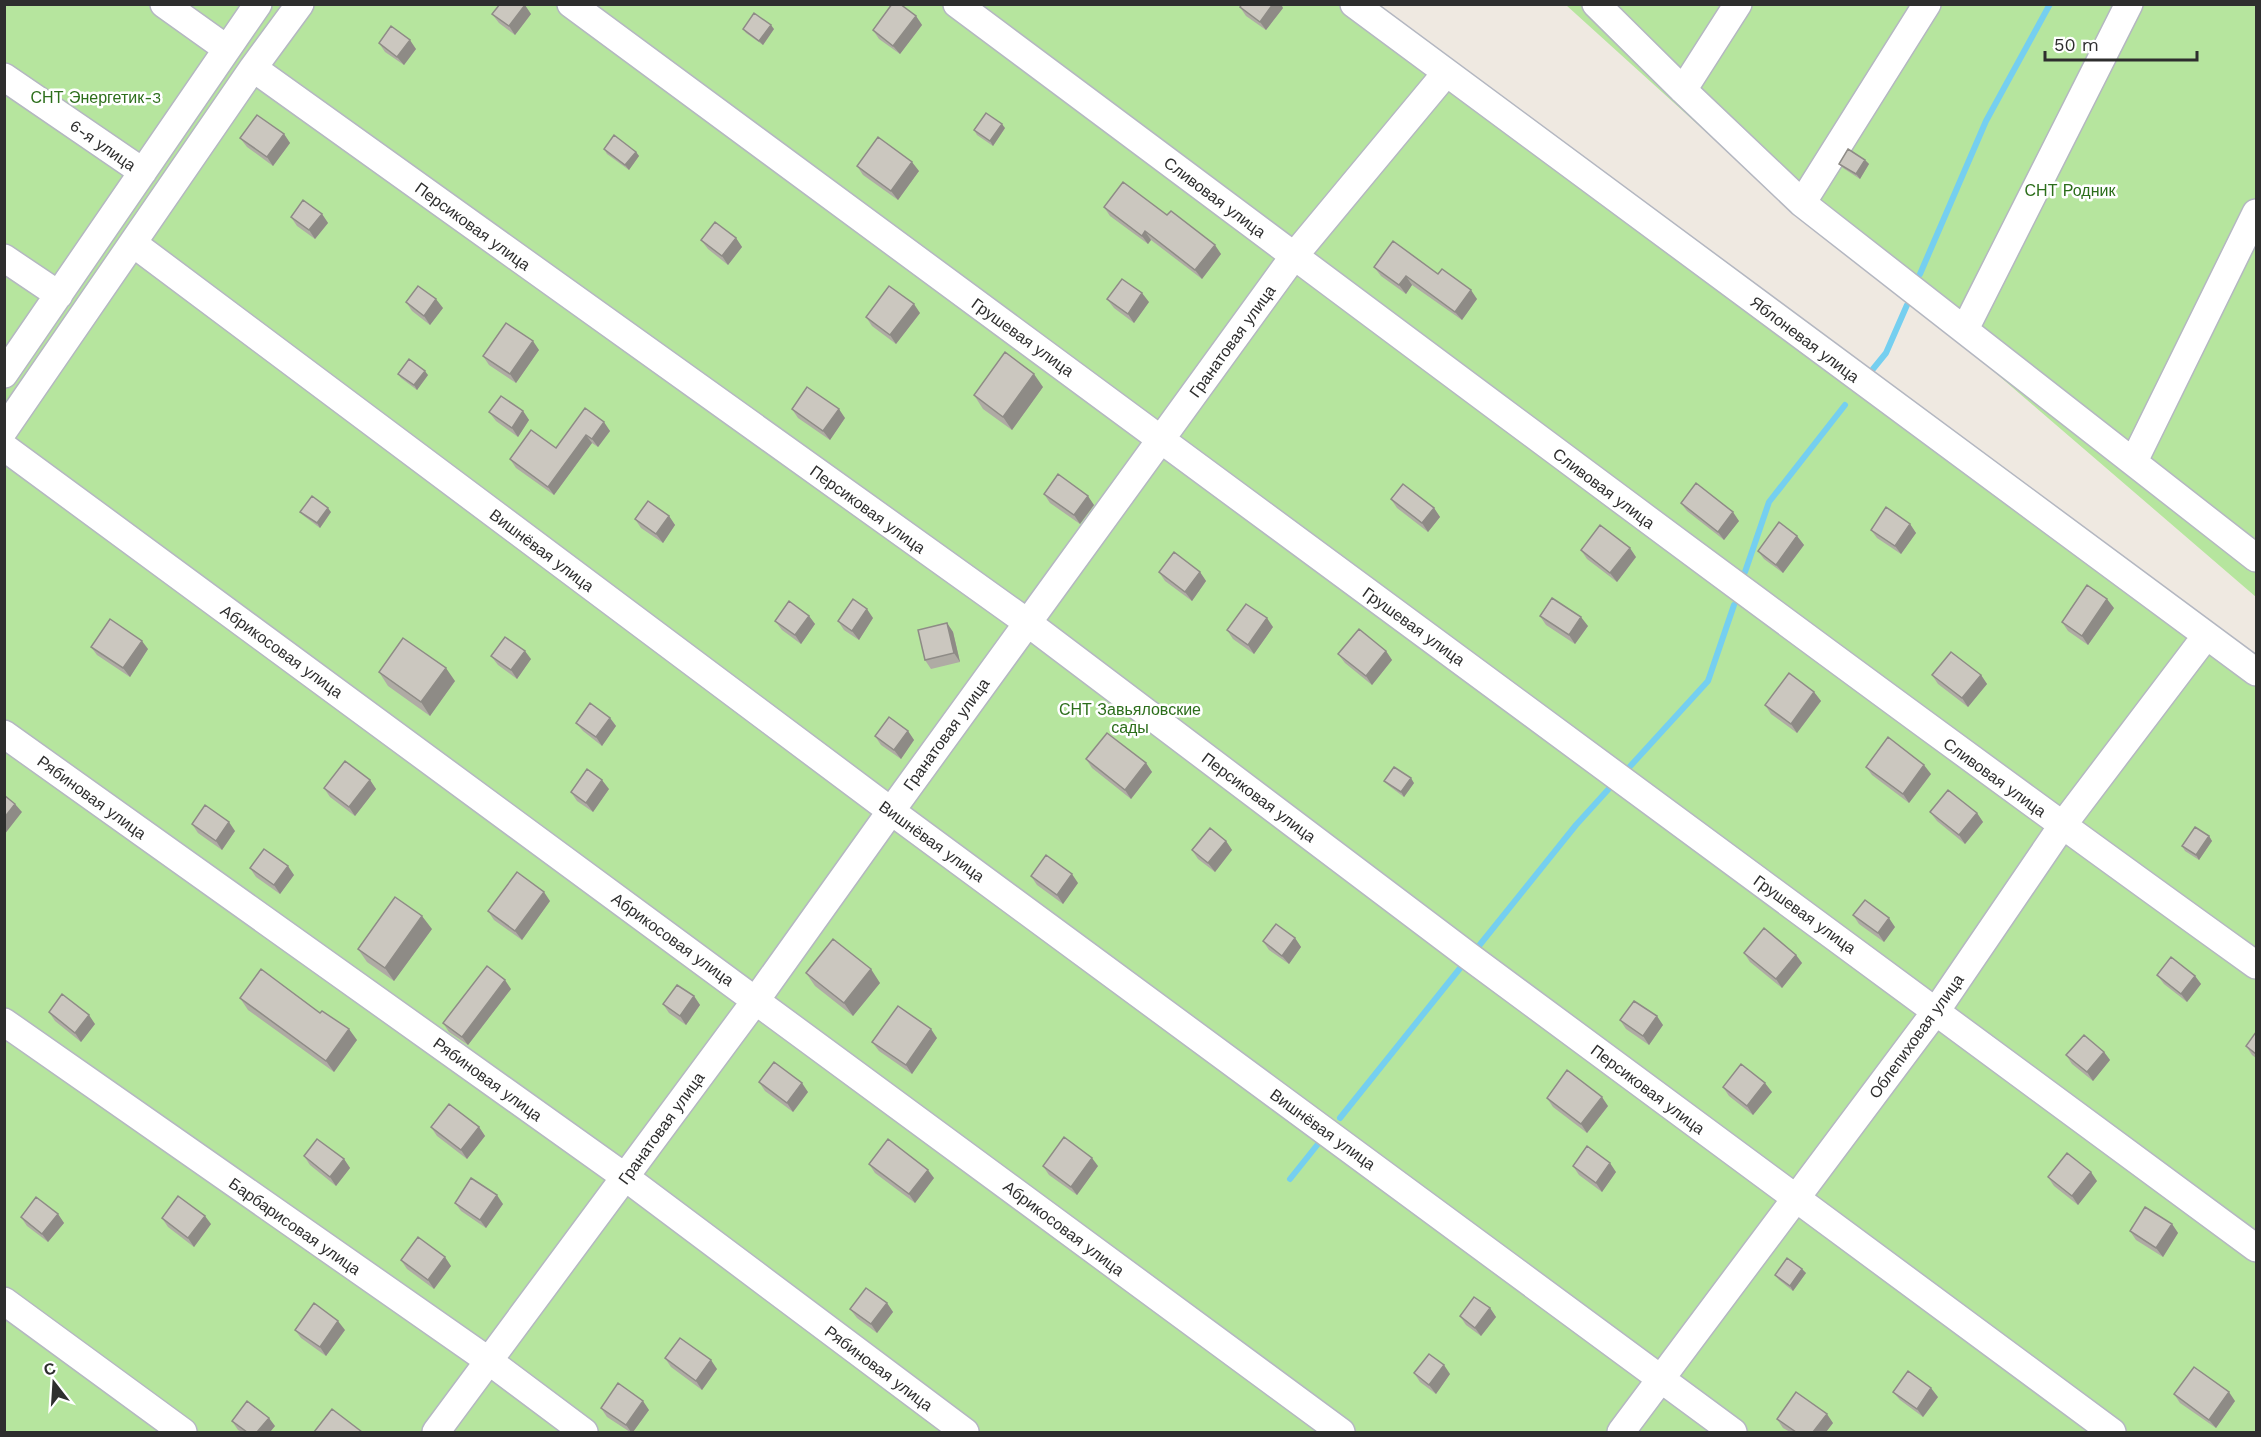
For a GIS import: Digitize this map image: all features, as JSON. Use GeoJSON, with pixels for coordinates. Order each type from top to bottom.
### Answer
{"type":"FeatureCollection","features":[{"type":"Feature","properties":{"kind":"street"},"geometry":{"type":"LineString","coordinates":[[164,4],[227,50]]}},
{"type":"Feature","properties":{"kind":"street"},"geometry":{"type":"LineString","coordinates":[[4,374],[258,4]]}},
{"type":"Feature","properties":{"kind":"street"},"geometry":{"type":"LineString","coordinates":[[4,430],[253,68],[300,4]]}},
{"type":"Feature","properties":{"kind":"street","name":"Грушевая улица"},"geometry":{"type":"LineString","coordinates":[[571,4],[2256,1248]]}},
{"type":"Feature","properties":{"kind":"street","name":"Сливовая улица"},"geometry":{"type":"LineString","coordinates":[[957,4],[1719,573],[2256,965]]}},
{"type":"Feature","properties":{"kind":"street","name":"Яблоневая улица"},"geometry":{"type":"LineString","coordinates":[[1353,4],[2256,672]]}},
{"type":"Feature","properties":{"kind":"street"},"geometry":{"type":"LineString","coordinates":[[1596,4],[1802,203],[2256,558]]}},
{"type":"Feature","properties":{"kind":"street"},"geometry":{"type":"LineString","coordinates":[[1683,90],[1738,4]]}},
{"type":"Feature","properties":{"kind":"street"},"geometry":{"type":"LineString","coordinates":[[1802,203],[1927,4]]}},
{"type":"Feature","properties":{"kind":"street"},"geometry":{"type":"LineString","coordinates":[[1965,329],[2129,4]]}},
{"type":"Feature","properties":{"kind":"street","name":"Персиковая улица"},"geometry":{"type":"LineString","coordinates":[[253,68],[1028,623],[1470,957],[2112,1432]]}},
{"type":"Feature","properties":{"kind":"street","name":"Гранатовая улица"},"geometry":{"type":"LineString","coordinates":[[435,1432],[756,1000],[1294,256],[1446,73]]}},
{"type":"Feature","properties":{"kind":"street","name":"6-я улица"},"geometry":{"type":"LineString","coordinates":[[4,77],[143,172]]}},
{"type":"Feature","properties":{"kind":"street"},"geometry":{"type":"LineString","coordinates":[[2134,462],[2256,213]]}},
{"type":"Feature","properties":{"kind":"street","name":"Вишнёвая улица"},"geometry":{"type":"LineString","coordinates":[[134,244],[891,811],[1733,1432]]}},
{"type":"Feature","properties":{"kind":"street"},"geometry":{"type":"LineString","coordinates":[[4,258],[59,295]]}},
{"type":"Feature","properties":{"kind":"street","name":"Абрикосовая улица"},"geometry":{"type":"LineString","coordinates":[[4,447],[1341,1432]]}},
{"type":"Feature","properties":{"kind":"street","name":"Облепиховая улица"},"geometry":{"type":"LineString","coordinates":[[1621,1432],[1936,1011],[2062,825],[2206,636]]}},
{"type":"Feature","properties":{"kind":"street","name":"Рябиновая улица"},"geometry":{"type":"LineString","coordinates":[[4,734],[625,1177],[965,1432]]}},
{"type":"Feature","properties":{"kind":"street","name":"Барбарисовая улица"},"geometry":{"type":"LineString","coordinates":[[4,1022],[489,1361],[584,1432]]}},
{"type":"Feature","properties":{"kind":"street"},"geometry":{"type":"LineString","coordinates":[[4,1301],[183,1432]]}},
{"type":"Feature","properties":{"kind":"green space","name":"СНТ Завьяловские сады"},"geometry":{"type":"Polygon","coordinates":[[[5,5],[1374,5],[2256,660],[2256,1432],[5,1432],[5,5]]]}},
{"type":"Feature","properties":{"kind":"green space","name":"СНТ Родник"},"geometry":{"type":"Polygon","coordinates":[[[1566,5],[2256,5],[2256,597],[1926,313],[1790,208],[1566,5]]]}},
{"type":"Feature","properties":{"kind":"building"},"geometry":{"type":"Polygon","coordinates":[[[500,4],[525,5],[509,26],[492,14],[500,4]]]}},
{"type":"Feature","properties":{"kind":"building"},"geometry":{"type":"Polygon","coordinates":[[[892,4],[900,4],[916,16],[893,46],[873,30],[892,4]]]}},
{"type":"Feature","properties":{"kind":"building"},"geometry":{"type":"Polygon","coordinates":[[[1242,4],[1273,4],[1260,22],[1240,7],[1242,4]]]}},
{"type":"Feature","properties":{"kind":"building"},"geometry":{"type":"Polygon","coordinates":[[[754,13],[771,25],[759,41],[743,29],[754,13]]]}},
{"type":"Feature","properties":{"kind":"building"},"geometry":{"type":"Polygon","coordinates":[[[391,26],[410,40],[397,57],[379,43],[391,26]]]}},
{"type":"Feature","properties":{"kind":"building"},"geometry":{"type":"Polygon","coordinates":[[[986,113],[1002,124],[990,141],[974,130],[986,113]]]}},
{"type":"Feature","properties":{"kind":"building"},"geometry":{"type":"Polygon","coordinates":[[[257,115],[284,134],[267,157],[240,138],[257,115]]]}},
{"type":"Feature","properties":{"kind":"building"},"geometry":{"type":"Polygon","coordinates":[[[614,135],[636,152],[625,165],[604,149],[614,135]]]}},
{"type":"Feature","properties":{"kind":"building"},"geometry":{"type":"Polygon","coordinates":[[[878,137],[912,162],[891,191],[857,166],[878,137]]]}},
{"type":"Feature","properties":{"kind":"building"},"geometry":{"type":"Polygon","coordinates":[[[1848,149],[1865,160],[1856,174],[1839,164],[1848,149]]]}},
{"type":"Feature","properties":{"kind":"building"},"geometry":{"type":"Polygon","coordinates":[[[1123,182],[1167,215],[1171,211],[1215,245],[1195,270],[1145,231],[1142,236],[1104,207],[1123,182]]]}},
{"type":"Feature","properties":{"kind":"building"},"geometry":{"type":"Polygon","coordinates":[[[303,200],[322,214],[309,230],[291,217],[303,200]]]}},
{"type":"Feature","properties":{"kind":"building"},"geometry":{"type":"Polygon","coordinates":[[[715,222],[736,238],[722,256],[701,240],[715,222]]]}},
{"type":"Feature","properties":{"kind":"building"},"geometry":{"type":"Polygon","coordinates":[[[1393,241],[1438,274],[1442,269],[1471,290],[1455,312],[1406,276],[1399,285],[1374,267],[1393,241]]]}},
{"type":"Feature","properties":{"kind":"building"},"geometry":{"type":"Polygon","coordinates":[[[1122,279],[1142,293],[1128,314],[1107,299],[1122,279]]]}},
{"type":"Feature","properties":{"kind":"building"},"geometry":{"type":"Polygon","coordinates":[[[418,286],[436,299],[424,316],[406,302],[418,286]]]}},
{"type":"Feature","properties":{"kind":"building"},"geometry":{"type":"Polygon","coordinates":[[[889,286],[914,304],[890,335],[866,317],[889,286]]]}},
{"type":"Feature","properties":{"kind":"building"},"geometry":{"type":"Polygon","coordinates":[[[506,323],[533,341],[510,374],[483,356],[506,323]]]}},
{"type":"Feature","properties":{"kind":"building"},"geometry":{"type":"Polygon","coordinates":[[[1005,352],[1034,374],[1003,417],[974,395],[1005,352]]]}},
{"type":"Feature","properties":{"kind":"building"},"geometry":{"type":"Polygon","coordinates":[[[409,359],[425,371],[414,385],[398,374],[409,359]]]}},
{"type":"Feature","properties":{"kind":"building"},"geometry":{"type":"Polygon","coordinates":[[[807,387],[839,409],[823,431],[792,409],[807,387]]]}},
{"type":"Feature","properties":{"kind":"building"},"geometry":{"type":"Polygon","coordinates":[[[501,396],[523,411],[512,428],[489,412],[501,396]]]}},
{"type":"Feature","properties":{"kind":"building"},"geometry":{"type":"Polygon","coordinates":[[[585,408],[604,422],[592,439],[586,435],[548,487],[510,459],[531,430],[556,448],[585,408]]]}},
{"type":"Feature","properties":{"kind":"building"},"geometry":{"type":"Polygon","coordinates":[[[1058,474],[1088,496],[1074,515],[1044,494],[1058,474]]]}},
{"type":"Feature","properties":{"kind":"building"},"geometry":{"type":"Polygon","coordinates":[[[1696,483],[1733,512],[1718,532],[1681,503],[1696,483]]]}},
{"type":"Feature","properties":{"kind":"building"},"geometry":{"type":"Polygon","coordinates":[[[1403,484],[1434,508],[1422,523],[1391,499],[1403,484]]]}},
{"type":"Feature","properties":{"kind":"building"},"geometry":{"type":"Polygon","coordinates":[[[312,496],[328,508],[317,523],[300,512],[312,496]]]}},
{"type":"Feature","properties":{"kind":"building"},"geometry":{"type":"Polygon","coordinates":[[[648,501],[669,516],[656,534],[635,519],[648,501]]]}},
{"type":"Feature","properties":{"kind":"building"},"geometry":{"type":"Polygon","coordinates":[[[1886,507],[1910,524],[1895,546],[1871,530],[1886,507]]]}},
{"type":"Feature","properties":{"kind":"building"},"geometry":{"type":"Polygon","coordinates":[[[1779,522],[1797,536],[1776,565],[1758,551],[1779,522]]]}},
{"type":"Feature","properties":{"kind":"building"},"geometry":{"type":"Polygon","coordinates":[[[1600,525],[1630,548],[1610,573],[1581,550],[1600,525]]]}},
{"type":"Feature","properties":{"kind":"building"},"geometry":{"type":"Polygon","coordinates":[[[1174,552],[1200,572],[1185,592],[1159,572],[1174,552]]]}},
{"type":"Feature","properties":{"kind":"building"},"geometry":{"type":"Polygon","coordinates":[[[2087,585],[2107,599],[2082,636],[2062,622],[2087,585]]]}},
{"type":"Feature","properties":{"kind":"building"},"geometry":{"type":"Polygon","coordinates":[[[1552,598],[1581,617],[1569,635],[1540,616],[1552,598]]]}},
{"type":"Feature","properties":{"kind":"building"},"geometry":{"type":"Polygon","coordinates":[[[853,599],[867,609],[852,631],[838,621],[853,599]]]}},
{"type":"Feature","properties":{"kind":"building"},"geometry":{"type":"Polygon","coordinates":[[[789,601],[809,616],[795,635],[775,621],[789,601]]]}},
{"type":"Feature","properties":{"kind":"building"},"geometry":{"type":"Polygon","coordinates":[[[1246,604],[1267,618],[1248,645],[1227,630],[1246,604]]]}},
{"type":"Feature","properties":{"kind":"building"},"geometry":{"type":"Polygon","coordinates":[[[110,619],[142,641],[123,668],[91,647],[110,619]]]}},
{"type":"Feature","properties":{"kind":"building"},"geometry":{"type":"Polygon","coordinates":[[[947,623],[954,653],[925,660],[918,630],[947,623]]]}},
{"type":"Feature","properties":{"kind":"building"},"geometry":{"type":"Polygon","coordinates":[[[1359,629],[1386,651],[1366,676],[1338,654],[1359,629]]]}},
{"type":"Feature","properties":{"kind":"building"},"geometry":{"type":"Polygon","coordinates":[[[505,637],[525,651],[511,670],[491,656],[505,637]]]}},
{"type":"Feature","properties":{"kind":"building"},"geometry":{"type":"Polygon","coordinates":[[[403,638],[446,668],[421,702],[379,672],[403,638]]]}},
{"type":"Feature","properties":{"kind":"building"},"geometry":{"type":"Polygon","coordinates":[[[1951,652],[1981,675],[1962,698],[1932,675],[1951,652]]]}},
{"type":"Feature","properties":{"kind":"building"},"geometry":{"type":"Polygon","coordinates":[[[1789,673],[1814,692],[1791,724],[1765,705],[1789,673]]]}},
{"type":"Feature","properties":{"kind":"building"},"geometry":{"type":"Polygon","coordinates":[[[590,703],[610,718],[596,737],[576,723],[590,703]]]}},
{"type":"Feature","properties":{"kind":"building"},"geometry":{"type":"Polygon","coordinates":[[[889,717],[908,731],[894,750],[875,736],[889,717]]]}},
{"type":"Feature","properties":{"kind":"building"},"geometry":{"type":"Polygon","coordinates":[[[1107,733],[1146,763],[1125,790],[1086,759],[1107,733]]]}},
{"type":"Feature","properties":{"kind":"building"},"geometry":{"type":"Polygon","coordinates":[[[1888,737],[1924,765],[1903,794],[1866,767],[1888,737]]]}},
{"type":"Feature","properties":{"kind":"building"},"geometry":{"type":"Polygon","coordinates":[[[345,761],[370,780],[349,807],[324,788],[345,761]]]}},
{"type":"Feature","properties":{"kind":"building"},"geometry":{"type":"Polygon","coordinates":[[[1394,767],[1411,778],[1401,792],[1384,781],[1394,767]]]}},
{"type":"Feature","properties":{"kind":"building"},"geometry":{"type":"Polygon","coordinates":[[[587,769],[602,780],[586,803],[571,792],[587,769]]]}},
{"type":"Feature","properties":{"kind":"building"},"geometry":{"type":"Polygon","coordinates":[[[1948,790],[1977,813],[1959,835],[1930,812],[1948,790]]]}},
{"type":"Feature","properties":{"kind":"building"},"geometry":{"type":"Polygon","coordinates":[[[4,795],[15,804],[4,818],[4,795]]]}},
{"type":"Feature","properties":{"kind":"building"},"geometry":{"type":"Polygon","coordinates":[[[205,805],[229,822],[216,841],[192,824],[205,805]]]}},
{"type":"Feature","properties":{"kind":"building"},"geometry":{"type":"Polygon","coordinates":[[[2195,827],[2209,836],[2196,855],[2182,846],[2195,827]]]}},
{"type":"Feature","properties":{"kind":"building"},"geometry":{"type":"Polygon","coordinates":[[[1210,828],[1226,841],[1208,863],[1192,850],[1210,828]]]}},
{"type":"Feature","properties":{"kind":"building"},"geometry":{"type":"Polygon","coordinates":[[[264,849],[288,866],[274,885],[250,868],[264,849]]]}},
{"type":"Feature","properties":{"kind":"building"},"geometry":{"type":"Polygon","coordinates":[[[1046,855],[1072,874],[1057,895],[1031,876],[1046,855]]]}},
{"type":"Feature","properties":{"kind":"building"},"geometry":{"type":"Polygon","coordinates":[[[517,872],[544,892],[515,931],[488,911],[517,872]]]}},
{"type":"Feature","properties":{"kind":"building"},"geometry":{"type":"Polygon","coordinates":[[[395,897],[422,916],[385,968],[358,949],[395,897]]]}},
{"type":"Feature","properties":{"kind":"building"},"geometry":{"type":"Polygon","coordinates":[[[1865,900],[1889,918],[1878,933],[1853,915],[1865,900]]]}},
{"type":"Feature","properties":{"kind":"building"},"geometry":{"type":"Polygon","coordinates":[[[1276,924],[1295,938],[1282,956],[1263,941],[1276,924]]]}},
{"type":"Feature","properties":{"kind":"building"},"geometry":{"type":"Polygon","coordinates":[[[1764,928],[1796,955],[1776,979],[1744,953],[1764,928]]]}},
{"type":"Feature","properties":{"kind":"building"},"geometry":{"type":"Polygon","coordinates":[[[833,939],[871,969],[844,1003],[806,973],[833,939]]]}},
{"type":"Feature","properties":{"kind":"building"},"geometry":{"type":"Polygon","coordinates":[[[2171,957],[2195,976],[2181,994],[2157,975],[2171,957]]]}},
{"type":"Feature","properties":{"kind":"building"},"geometry":{"type":"Polygon","coordinates":[[[487,966],[505,980],[462,1037],[443,1023],[487,966]]]}},
{"type":"Feature","properties":{"kind":"building"},"geometry":{"type":"Polygon","coordinates":[[[261,969],[320,1013],[322,1011],[349,1029],[326,1061],[240,998],[261,969]]]}},
{"type":"Feature","properties":{"kind":"building"},"geometry":{"type":"Polygon","coordinates":[[[677,985],[694,996],[680,1016],[663,1004],[677,985]]]}},
{"type":"Feature","properties":{"kind":"building"},"geometry":{"type":"Polygon","coordinates":[[[62,994],[89,1015],[75,1033],[49,1012],[62,994]]]}},
{"type":"Feature","properties":{"kind":"building"},"geometry":{"type":"Polygon","coordinates":[[[1634,1001],[1657,1016],[1643,1036],[1620,1020],[1634,1001]]]}},
{"type":"Feature","properties":{"kind":"building"},"geometry":{"type":"Polygon","coordinates":[[[898,1006],[931,1029],[906,1065],[872,1042],[898,1006]]]}},
{"type":"Feature","properties":{"kind":"building"},"geometry":{"type":"Polygon","coordinates":[[[2256,1032],[2256,1054],[2246,1046],[2256,1032]]]}},
{"type":"Feature","properties":{"kind":"building"},"geometry":{"type":"Polygon","coordinates":[[[2084,1035],[2104,1052],[2087,1072],[2066,1055],[2084,1035]]]}},
{"type":"Feature","properties":{"kind":"building"},"geometry":{"type":"Polygon","coordinates":[[[774,1062],[802,1083],[787,1103],[759,1082],[774,1062]]]}},
{"type":"Feature","properties":{"kind":"building"},"geometry":{"type":"Polygon","coordinates":[[[1741,1064],[1765,1083],[1747,1106],[1723,1087],[1741,1064]]]}},
{"type":"Feature","properties":{"kind":"building"},"geometry":{"type":"Polygon","coordinates":[[[1567,1070],[1602,1097],[1581,1124],[1547,1098],[1567,1070]]]}},
{"type":"Feature","properties":{"kind":"building"},"geometry":{"type":"Polygon","coordinates":[[[449,1104],[479,1127],[461,1150],[431,1127],[449,1104]]]}},
{"type":"Feature","properties":{"kind":"building"},"geometry":{"type":"Polygon","coordinates":[[[1064,1137],[1092,1158],[1071,1187],[1043,1166],[1064,1137]]]}},
{"type":"Feature","properties":{"kind":"building"},"geometry":{"type":"Polygon","coordinates":[[[317,1139],[344,1159],[330,1177],[304,1156],[317,1139]]]}},
{"type":"Feature","properties":{"kind":"building"},"geometry":{"type":"Polygon","coordinates":[[[888,1139],[928,1170],[909,1194],[869,1164],[888,1139]]]}},
{"type":"Feature","properties":{"kind":"building"},"geometry":{"type":"Polygon","coordinates":[[[1587,1146],[1610,1163],[1596,1183],[1573,1166],[1587,1146]]]}},
{"type":"Feature","properties":{"kind":"building"},"geometry":{"type":"Polygon","coordinates":[[[2067,1153],[2091,1172],[2072,1196],[2048,1177],[2067,1153]]]}},
{"type":"Feature","properties":{"kind":"building"},"geometry":{"type":"Polygon","coordinates":[[[471,1178],[497,1195],[480,1220],[455,1203],[471,1178]]]}},
{"type":"Feature","properties":{"kind":"building"},"geometry":{"type":"Polygon","coordinates":[[[178,1196],[205,1216],[188,1238],[162,1218],[178,1196]]]}},
{"type":"Feature","properties":{"kind":"building"},"geometry":{"type":"Polygon","coordinates":[[[36,1197],[58,1214],[42,1234],[21,1217],[36,1197]]]}},
{"type":"Feature","properties":{"kind":"building"},"geometry":{"type":"Polygon","coordinates":[[[2145,1207],[2172,1224],[2156,1248],[2130,1231],[2145,1207]]]}},
{"type":"Feature","properties":{"kind":"building"},"geometry":{"type":"Polygon","coordinates":[[[418,1237],[445,1257],[428,1280],[401,1260],[418,1237]]]}},
{"type":"Feature","properties":{"kind":"building"},"geometry":{"type":"Polygon","coordinates":[[[1787,1258],[1802,1269],[1790,1286],[1775,1275],[1787,1258]]]}},
{"type":"Feature","properties":{"kind":"building"},"geometry":{"type":"Polygon","coordinates":[[[866,1288],[887,1303],[871,1324],[850,1309],[866,1288]]]}},
{"type":"Feature","properties":{"kind":"building"},"geometry":{"type":"Polygon","coordinates":[[[1474,1297],[1490,1308],[1475,1328],[1460,1316],[1474,1297]]]}},
{"type":"Feature","properties":{"kind":"building"},"geometry":{"type":"Polygon","coordinates":[[[314,1303],[338,1321],[320,1347],[295,1330],[314,1303]]]}},
{"type":"Feature","properties":{"kind":"building"},"geometry":{"type":"Polygon","coordinates":[[[680,1338],[711,1360],[696,1381],[665,1358],[680,1338]]]}},
{"type":"Feature","properties":{"kind":"building"},"geometry":{"type":"Polygon","coordinates":[[[1429,1354],[1444,1365],[1429,1385],[1414,1373],[1429,1354]]]}},
{"type":"Feature","properties":{"kind":"building"},"geometry":{"type":"Polygon","coordinates":[[[2194,1367],[2229,1392],[2209,1420],[2174,1394],[2194,1367]]]}},
{"type":"Feature","properties":{"kind":"building"},"geometry":{"type":"Polygon","coordinates":[[[1908,1371],[1931,1388],[1917,1409],[1893,1392],[1908,1371]]]}},
{"type":"Feature","properties":{"kind":"building"},"geometry":{"type":"Polygon","coordinates":[[[618,1383],[643,1401],[626,1425],[601,1408],[618,1383]]]}},
{"type":"Feature","properties":{"kind":"building"},"geometry":{"type":"Polygon","coordinates":[[[1796,1392],[1827,1414],[1813,1432],[1796,1432],[1777,1419],[1796,1392]]]}},
{"type":"Feature","properties":{"kind":"building"},"geometry":{"type":"Polygon","coordinates":[[[247,1401],[269,1418],[257,1432],[247,1432],[232,1421],[247,1401]]]}},
{"type":"Feature","properties":{"kind":"building"},"geometry":{"type":"Polygon","coordinates":[[[332,1409],[362,1432],[314,1432],[332,1409]]]}},
{"type":"Feature","properties":{"kind":"waterway"},"geometry":{"type":"LineString","coordinates":[[1920,274],[1986,121],[2050,4]]}},
{"type":"Feature","properties":{"kind":"waterway"},"geometry":{"type":"LineString","coordinates":[[1873,369],[1886,353],[1907,305]]}},
{"type":"Feature","properties":{"kind":"waterway"},"geometry":{"type":"LineString","coordinates":[[1745,572],[1769,502],[1845,405]]}},
{"type":"Feature","properties":{"kind":"waterway"},"geometry":{"type":"LineString","coordinates":[[1624,773],[1708,681],[1734,605]]}},
{"type":"Feature","properties":{"kind":"waterway"},"geometry":{"type":"LineString","coordinates":[[1474,952],[1576,825],[1615,782]]}},
{"type":"Feature","properties":{"kind":"waterway"},"geometry":{"type":"LineString","coordinates":[[1340,1118],[1465,962]]}},
{"type":"Feature","properties":{"kind":"waterway"},"geometry":{"type":"LineString","coordinates":[[1290,1179],[1318,1144]]}},
{"type":"Feature","properties":{"kind":"park label","name":"СНТ Энергетик-3"},"geometry":{"type":"Point","coordinates":[96,97]}}]}
